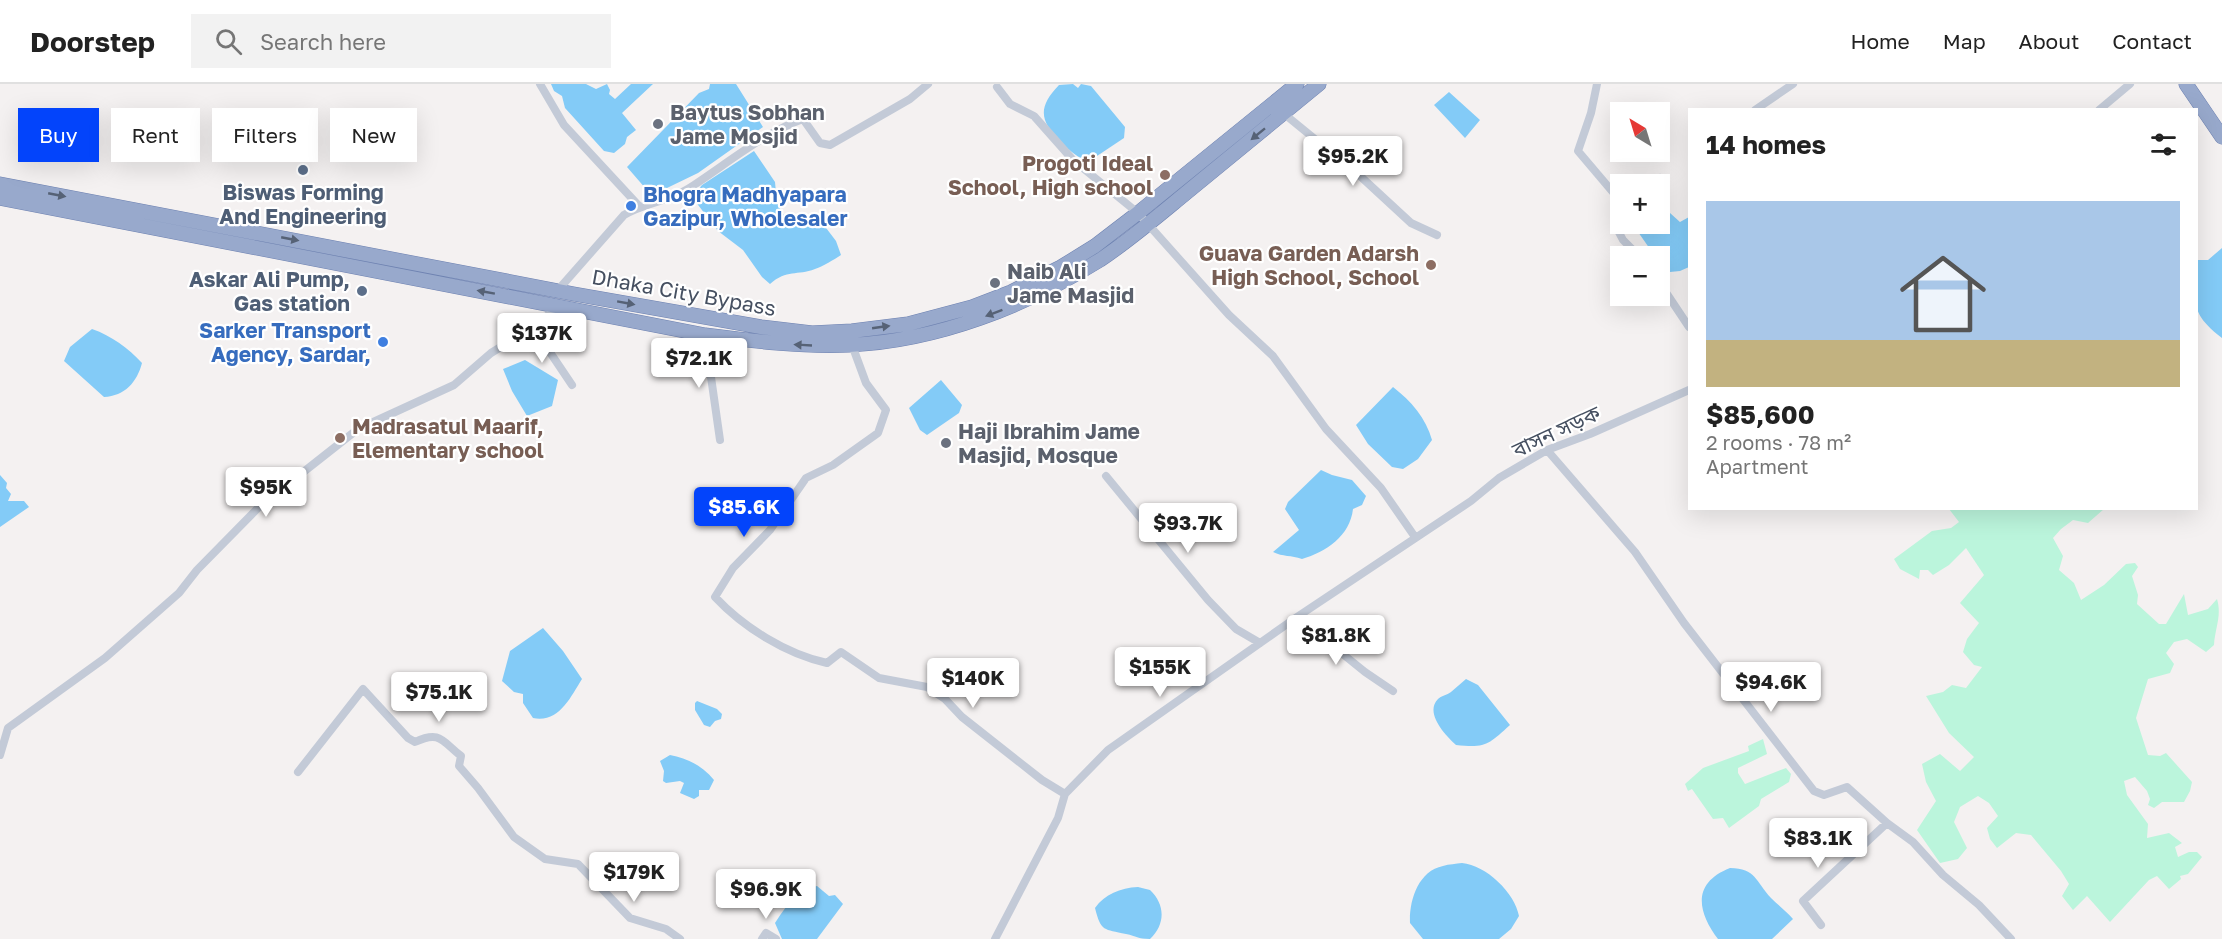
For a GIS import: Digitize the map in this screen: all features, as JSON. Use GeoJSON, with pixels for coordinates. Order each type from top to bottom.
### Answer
{"type":"FeatureCollection","features":[{"type":"Feature","properties":{"kind":"highway","name":"Dhaka City Bypass"},"geometry":{"type":"LineString","coordinates":[[0,184],[761,327],[812,333],[852,331],[908,324],[972,306],[1011,292],[1087,251],[1138,213],[1297,84]]}},
{"type":"Feature","properties":{"kind":"highway"},"geometry":{"type":"LineString","coordinates":[[0,198],[705,335],[756,342],[852,345],[908,338],[973,321],[1020,303],[1067,280],[1103,258],[1148,224],[1320,84]]}},
{"type":"Feature","properties":{"kind":"highway"},"geometry":{"type":"LineString","coordinates":[[2186,84],[2222,136]]}},
{"type":"Feature","properties":{"kind":"street"},"geometry":{"type":"LineString","coordinates":[[540,84],[564,125],[639,206]]}},
{"type":"Feature","properties":{"kind":"street"},"geometry":{"type":"LineString","coordinates":[[558,290],[624,215],[639,206],[686,190],[769,136],[803,119],[820,143],[830,145],[910,99],[928,84]]}},
{"type":"Feature","properties":{"kind":"street"},"geometry":{"type":"LineString","coordinates":[[1597,84],[1591,113],[1578,151],[1610,189]]}},
{"type":"Feature","properties":{"kind":"street"},"geometry":{"type":"LineString","coordinates":[[1758,108],[1793,84]]}},
{"type":"Feature","properties":{"kind":"street"},"geometry":{"type":"LineString","coordinates":[[2100,108],[2130,84]]}},
{"type":"Feature","properties":{"kind":"street"},"geometry":{"type":"LineString","coordinates":[[998,87],[1010,104],[1034,116],[1073,160],[1138,213],[1229,315],[1273,356],[1326,429],[1381,488],[1415,537]]}},
{"type":"Feature","properties":{"kind":"street"},"geometry":{"type":"LineString","coordinates":[[1283,113],[1368,182],[1411,223],[1437,235]]}},
{"type":"Feature","properties":{"kind":"street"},"geometry":{"type":"LineString","coordinates":[[1620,234],[1629,246]]}},
{"type":"Feature","properties":{"kind":"street"},"geometry":{"type":"LineString","coordinates":[[1670,298],[1688,326]]}},
{"type":"Feature","properties":{"kind":"street"},"geometry":{"type":"LineString","coordinates":[[0,755],[8,728],[105,658],[179,593],[197,570],[259,507],[358,429],[454,385],[491,353],[533,327],[561,306]]}},
{"type":"Feature","properties":{"kind":"street"},"geometry":{"type":"LineString","coordinates":[[533,327],[572,385]]}},
{"type":"Feature","properties":{"kind":"street"},"geometry":{"type":"LineString","coordinates":[[705,335],[720,440]]}},
{"type":"Feature","properties":{"kind":"street"},"geometry":{"type":"LineString","coordinates":[[852,345],[866,382],[886,410],[878,433],[833,465],[806,478],[770,530],[734,568],[715,597],[770,640],[816,661],[827,663],[841,652],[879,678],[927,687],[945,699],[962,717],[1042,780],[1065,794],[1058,818],[995,939]]}},
{"type":"Feature","properties":{"kind":"street","name":"বাসন সড়ক"},"geometry":{"type":"LineString","coordinates":[[1065,794],[1108,750],[1297,617],[1471,501],[1499,478],[1547,450],[1590,434],[1688,390]]}},
{"type":"Feature","properties":{"kind":"street"},"geometry":{"type":"LineString","coordinates":[[1547,450],[1640,559],[1684,623],[1814,790],[1824,795],[1847,787],[1887,823],[1913,842],[1942,875],[1979,905],[2011,939]]}},
{"type":"Feature","properties":{"kind":"street"},"geometry":{"type":"LineString","coordinates":[[1106,476],[1208,600],[1236,629],[1260,643]]}},
{"type":"Feature","properties":{"kind":"street"},"geometry":{"type":"LineString","coordinates":[[1297,617],[1365,672],[1393,691]]}},
{"type":"Feature","properties":{"kind":"street"},"geometry":{"type":"LineString","coordinates":[[298,772],[363,689],[408,738],[415,742],[428,735],[436,736],[461,756],[459,766],[514,837],[545,859],[578,864],[630,918],[666,929],[680,939]]}},
{"type":"Feature","properties":{"kind":"street"},"geometry":{"type":"LineString","coordinates":[[1821,925],[1803,901],[1887,823]]}},
{"type":"Feature","properties":{"kind":"street"},"geometry":{"type":"LineString","coordinates":[[762,939],[766,933],[776,939]]}},
{"type":"Feature","properties":{"kind":"green space"},"geometry":{"type":"Polygon","coordinates":[[[1950,510],[2103,510],[2088,523],[2073,520],[2053,538],[2063,556],[2059,570],[2074,583],[2081,600],[2104,585],[2126,564],[2135,563],[2138,567],[2132,576],[2138,595],[2137,604],[2159,624],[2166,624],[2184,594],[2188,615],[2208,609],[2217,599],[2219,617],[2214,645],[2206,652],[2187,639],[2174,642],[2166,653],[2174,664],[2170,673],[2148,679],[2136,718],[2148,755],[2160,756],[2166,753],[2192,782],[2190,791],[2184,802],[2162,802],[2154,808],[2148,805],[2150,799],[2147,791],[2135,777],[2124,781],[2127,795],[2148,824],[2147,838],[2169,833],[2182,843],[2175,847],[2178,857],[2189,852],[2197,852],[2202,857],[2188,874],[2180,876],[2181,879],[2169,889],[2157,876],[2149,880],[2110,922],[2087,896],[2073,910],[2062,896],[2069,884],[2031,835],[2016,833],[1997,848],[1990,839],[1987,828],[1998,816],[1989,803],[1978,796],[1960,807],[1954,822],[1967,848],[1958,859],[1940,863],[1917,830],[1936,801],[1926,782],[1922,764],[1940,754],[1960,771],[1974,757],[1949,733],[1926,696],[1943,692],[1952,685],[1966,688],[1982,667],[1974,665],[1963,652],[1967,639],[1979,623],[1960,603],[1984,575],[1966,548],[1949,565],[1933,575],[1928,570],[1920,570],[1919,579],[1900,569],[1894,559],[1932,531],[1951,528],[1959,522],[1950,510]]]}},
{"type":"Feature","properties":{"kind":"green space"},"geometry":{"type":"Polygon","coordinates":[[[1763,739],[1767,754],[1738,768],[1738,773],[1745,784],[1786,768],[1791,774],[1789,782],[1761,799],[1759,806],[1729,828],[1723,818],[1713,819],[1692,789],[1688,791],[1685,784],[1703,768],[1749,751],[1748,746],[1763,739]]]}},
{"type":"Feature","properties":{"kind":"water"},"geometry":{"type":"Polygon","coordinates":[[[551,84],[586,84],[596,89],[607,84],[609,94],[615,99],[631,84],[653,84],[622,113],[636,130],[614,153],[604,151],[565,108],[562,96],[554,91],[551,84]]]}},
{"type":"Feature","properties":{"kind":"water"},"geometry":{"type":"Polygon","coordinates":[[[710,84],[736,84],[763,127],[698,173],[667,188],[646,189],[627,167],[699,93],[709,89],[710,84]]]}},
{"type":"Feature","properties":{"kind":"water"},"geometry":{"type":"Polygon","coordinates":[[[1073,84],[1078,88],[1081,84],[1091,86],[1125,127],[1124,138],[1088,162],[1071,151],[1045,121],[1044,108],[1052,93],[1059,85],[1073,84]]]}},
{"type":"Feature","properties":{"kind":"water"},"geometry":{"type":"Polygon","coordinates":[[[1449,92],[1480,120],[1465,138],[1434,105],[1449,92]]]}},
{"type":"Feature","properties":{"kind":"water"},"geometry":{"type":"Polygon","coordinates":[[[754,151],[775,182],[777,203],[785,217],[796,216],[804,220],[817,216],[836,241],[841,255],[818,268],[782,276],[770,284],[762,277],[743,250],[718,231],[692,197],[702,185],[754,151]]]}},
{"type":"Feature","properties":{"kind":"water"},"geometry":{"type":"Polygon","coordinates":[[[1670,213],[1680,222],[1688,218],[1688,267],[1670,272],[1670,246],[1648,246],[1639,234],[1670,234],[1670,213]]]}},
{"type":"Feature","properties":{"kind":"water"},"geometry":{"type":"Polygon","coordinates":[[[2222,248],[2222,338],[2211,329],[2198,312],[2198,260],[2208,260],[2222,248]]]}},
{"type":"Feature","properties":{"kind":"water"},"geometry":{"type":"Polygon","coordinates":[[[92,329],[119,343],[142,363],[133,382],[118,394],[104,397],[64,361],[70,347],[92,329]]]}},
{"type":"Feature","properties":{"kind":"water"},"geometry":{"type":"Polygon","coordinates":[[[525,360],[558,380],[552,406],[527,416],[512,391],[503,369],[525,360]]]}},
{"type":"Feature","properties":{"kind":"water"},"geometry":{"type":"Polygon","coordinates":[[[941,380],[962,405],[959,413],[927,435],[920,430],[909,408],[941,380]]]}},
{"type":"Feature","properties":{"kind":"water"},"geometry":{"type":"Polygon","coordinates":[[[1393,387],[1417,410],[1432,440],[1418,459],[1403,469],[1392,467],[1368,444],[1356,425],[1393,387]]]}},
{"type":"Feature","properties":{"kind":"water"},"geometry":{"type":"Polygon","coordinates":[[[1321,470],[1352,480],[1366,496],[1362,505],[1353,509],[1351,519],[1342,535],[1320,552],[1302,559],[1273,552],[1299,530],[1285,509],[1288,502],[1321,470]]]}},
{"type":"Feature","properties":{"kind":"water"},"geometry":{"type":"Polygon","coordinates":[[[0,475],[7,483],[6,488],[11,494],[8,501],[24,501],[29,507],[0,527],[0,475]]]}},
{"type":"Feature","properties":{"kind":"water"},"geometry":{"type":"Polygon","coordinates":[[[543,628],[563,651],[582,679],[563,708],[550,717],[542,719],[533,718],[523,703],[523,694],[514,692],[502,681],[510,651],[543,628]]]}},
{"type":"Feature","properties":{"kind":"water"},"geometry":{"type":"Polygon","coordinates":[[[1466,679],[1478,685],[1510,725],[1486,744],[1456,745],[1442,730],[1435,717],[1434,705],[1438,699],[1451,692],[1466,679]]]}},
{"type":"Feature","properties":{"kind":"water"},"geometry":{"type":"Polygon","coordinates":[[[697,701],[717,709],[722,714],[721,719],[715,721],[710,727],[704,725],[695,710],[697,701]]]}},
{"type":"Feature","properties":{"kind":"water"},"geometry":{"type":"Polygon","coordinates":[[[670,755],[682,758],[705,771],[714,780],[709,790],[699,790],[699,796],[694,799],[680,793],[684,783],[663,781],[664,771],[660,761],[670,755]]]}},
{"type":"Feature","properties":{"kind":"water"},"geometry":{"type":"Polygon","coordinates":[[[1462,863],[1480,869],[1498,882],[1512,898],[1519,916],[1511,929],[1499,939],[1423,939],[1410,923],[1413,897],[1421,880],[1434,869],[1462,863]]]}},
{"type":"Feature","properties":{"kind":"water"},"geometry":{"type":"Polygon","coordinates":[[[1730,868],[1745,870],[1755,877],[1771,898],[1793,919],[1772,939],[1718,939],[1711,929],[1703,908],[1704,890],[1709,881],[1730,868]]]}},
{"type":"Feature","properties":{"kind":"water"},"geometry":{"type":"Polygon","coordinates":[[[817,886],[829,896],[835,895],[843,904],[817,939],[782,939],[775,923],[786,907],[811,887],[817,886]]]}},
{"type":"Feature","properties":{"kind":"water"},"geometry":{"type":"Polygon","coordinates":[[[1138,887],[1150,890],[1159,901],[1161,908],[1159,927],[1150,939],[1104,928],[1095,908],[1103,899],[1114,893],[1138,887]]]}},
{"type":"Feature","properties":{"kind":"place","name":"Baytus Sobhan Jame Mosjid"},"geometry":{"type":"Point","coordinates":[658,124]}},
{"type":"Feature","properties":{"kind":"place","name":"Biswas Forming And Engineering"},"geometry":{"type":"Point","coordinates":[303,170]}},
{"type":"Feature","properties":{"kind":"place","name":"Progoti Ideal School, High school"},"geometry":{"type":"Point","coordinates":[1165,175]}},
{"type":"Feature","properties":{"kind":"place","name":"Bhogra Madhyapara Gazipur, Wholesaler"},"geometry":{"type":"Point","coordinates":[631,206]}},
{"type":"Feature","properties":{"kind":"place","name":"Guava Garden Adarsh High School, School"},"geometry":{"type":"Point","coordinates":[1431,265]}},
{"type":"Feature","properties":{"kind":"place","name":"Naib Ali Jame Masjid"},"geometry":{"type":"Point","coordinates":[995,283]}},
{"type":"Feature","properties":{"kind":"place","name":"Askar Ali Pump, Gas station"},"geometry":{"type":"Point","coordinates":[362,291]}},
{"type":"Feature","properties":{"kind":"place","name":"Sarker Transport Agency, Sardar,"},"geometry":{"type":"Point","coordinates":[383,342]}},
{"type":"Feature","properties":{"kind":"place","name":"Madrasatul Maarif, Elementary school"},"geometry":{"type":"Point","coordinates":[340,438]}},
{"type":"Feature","properties":{"kind":"place","name":"Haji Ibrahim Jame Masjid, Mosque"},"geometry":{"type":"Point","coordinates":[946,443]}}]}
